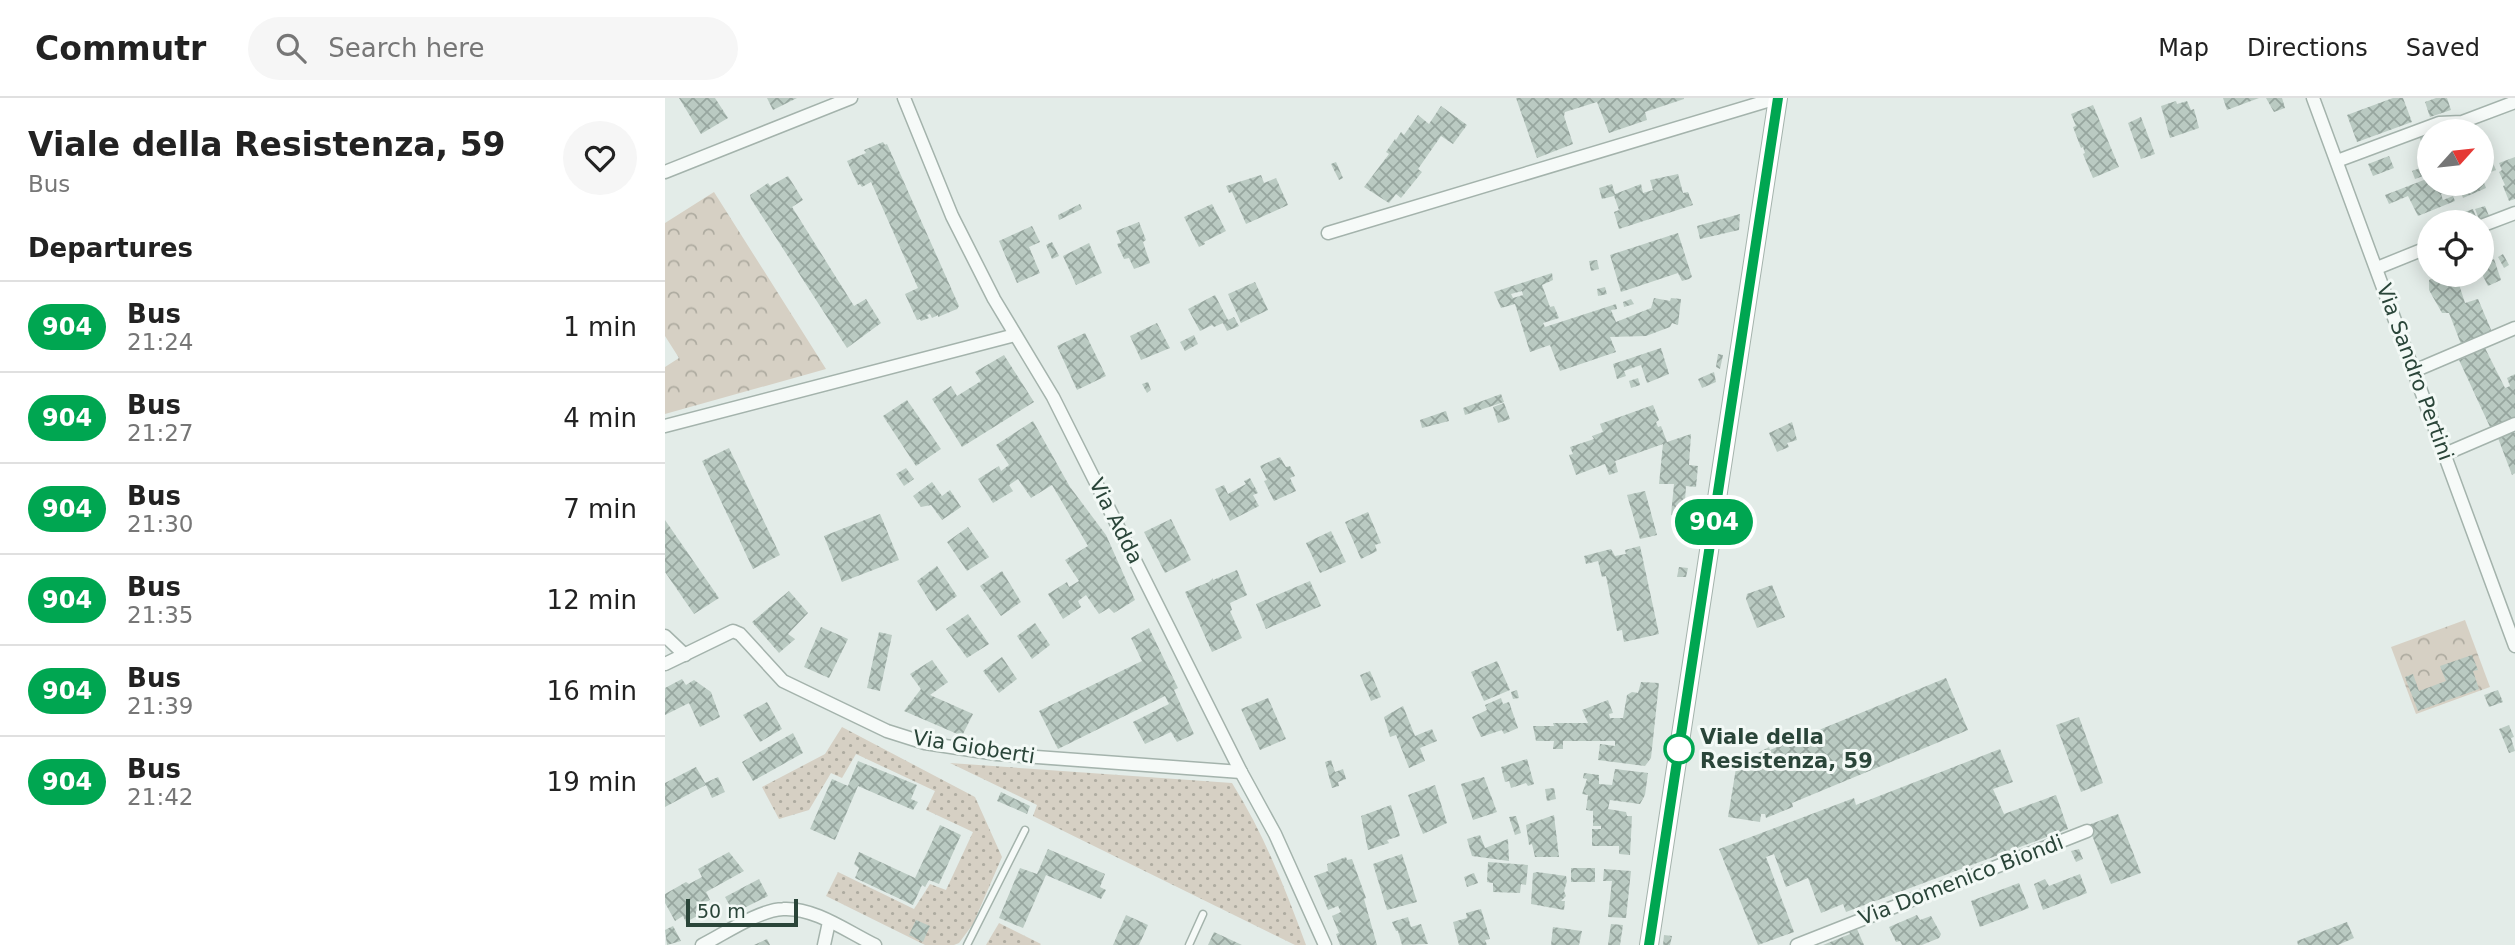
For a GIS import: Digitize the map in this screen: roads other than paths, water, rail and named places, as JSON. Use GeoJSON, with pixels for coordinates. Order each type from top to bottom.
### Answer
{"type":"FeatureCollection","features":[{"type":"Feature","properties":{"kind":"main road"},"geometry":{"type":"LineString","coordinates":[[1649,945],[1778,98]]}},
{"type":"Feature","properties":{"kind":"street"},"geometry":{"type":"LineString","coordinates":[[665,172],[851,98]]}},
{"type":"Feature","properties":{"kind":"street","name":"Via Adda"},"geometry":{"type":"LineString","coordinates":[[904,98],[952,216],[993,299],[1053,397],[1241,772],[1275,834],[1325,945]]}},
{"type":"Feature","properties":{"kind":"street"},"geometry":{"type":"LineString","coordinates":[[1328,233],[1778,98]]}},
{"type":"Feature","properties":{"kind":"street","name":"Via Sandro Pertini"},"geometry":{"type":"LineString","coordinates":[[2313,98],[2515,646]]}},
{"type":"Feature","properties":{"kind":"street"},"geometry":{"type":"LineString","coordinates":[[2337,162],[2439,123],[2462,122],[2515,102]]}},
{"type":"Feature","properties":{"kind":"street"},"geometry":{"type":"LineString","coordinates":[[2494,221],[2515,213]]}},
{"type":"Feature","properties":{"kind":"street"},"geometry":{"type":"LineString","coordinates":[[2377,268],[2417,252]]}},
{"type":"Feature","properties":{"kind":"street"},"geometry":{"type":"LineString","coordinates":[[2414,371],[2515,328]]}},
{"type":"Feature","properties":{"kind":"street"},"geometry":{"type":"LineString","coordinates":[[665,426],[1015,335]]}},
{"type":"Feature","properties":{"kind":"street"},"geometry":{"type":"LineString","coordinates":[[2445,454],[2515,424]]}},
{"type":"Feature","properties":{"kind":"street","name":"Via Gioberti"},"geometry":{"type":"LineString","coordinates":[[665,664],[733,631],[740,634],[783,681],[887,731],[925,743],[996,754],[1241,772]]}},
{"type":"Feature","properties":{"kind":"street"},"geometry":{"type":"LineString","coordinates":[[665,636],[685,655]]}},
{"type":"Feature","properties":{"kind":"street","name":"Via Domenico Biondi"},"geometry":{"type":"LineString","coordinates":[[1797,945],[2087,831]]}},
{"type":"Feature","properties":{"kind":"street"},"geometry":{"type":"LineString","coordinates":[[702,945],[758,917],[782,909],[804,911],[875,945]]}},
{"type":"Feature","properties":{"kind":"street"},"geometry":{"type":"LineString","coordinates":[[824,945],[829,922]]}},
{"type":"Feature","properties":{"kind":"lane"},"geometry":{"type":"LineString","coordinates":[[967,945],[1025,830]]}},
{"type":"Feature","properties":{"kind":"lane"},"geometry":{"type":"LineString","coordinates":[[1189,945],[1203,914]]}},
{"type":"Feature","properties":{"kind":"place","name":"Viale della Resistenza, 59"},"geometry":{"type":"Point","coordinates":[1679,749]}}]}
